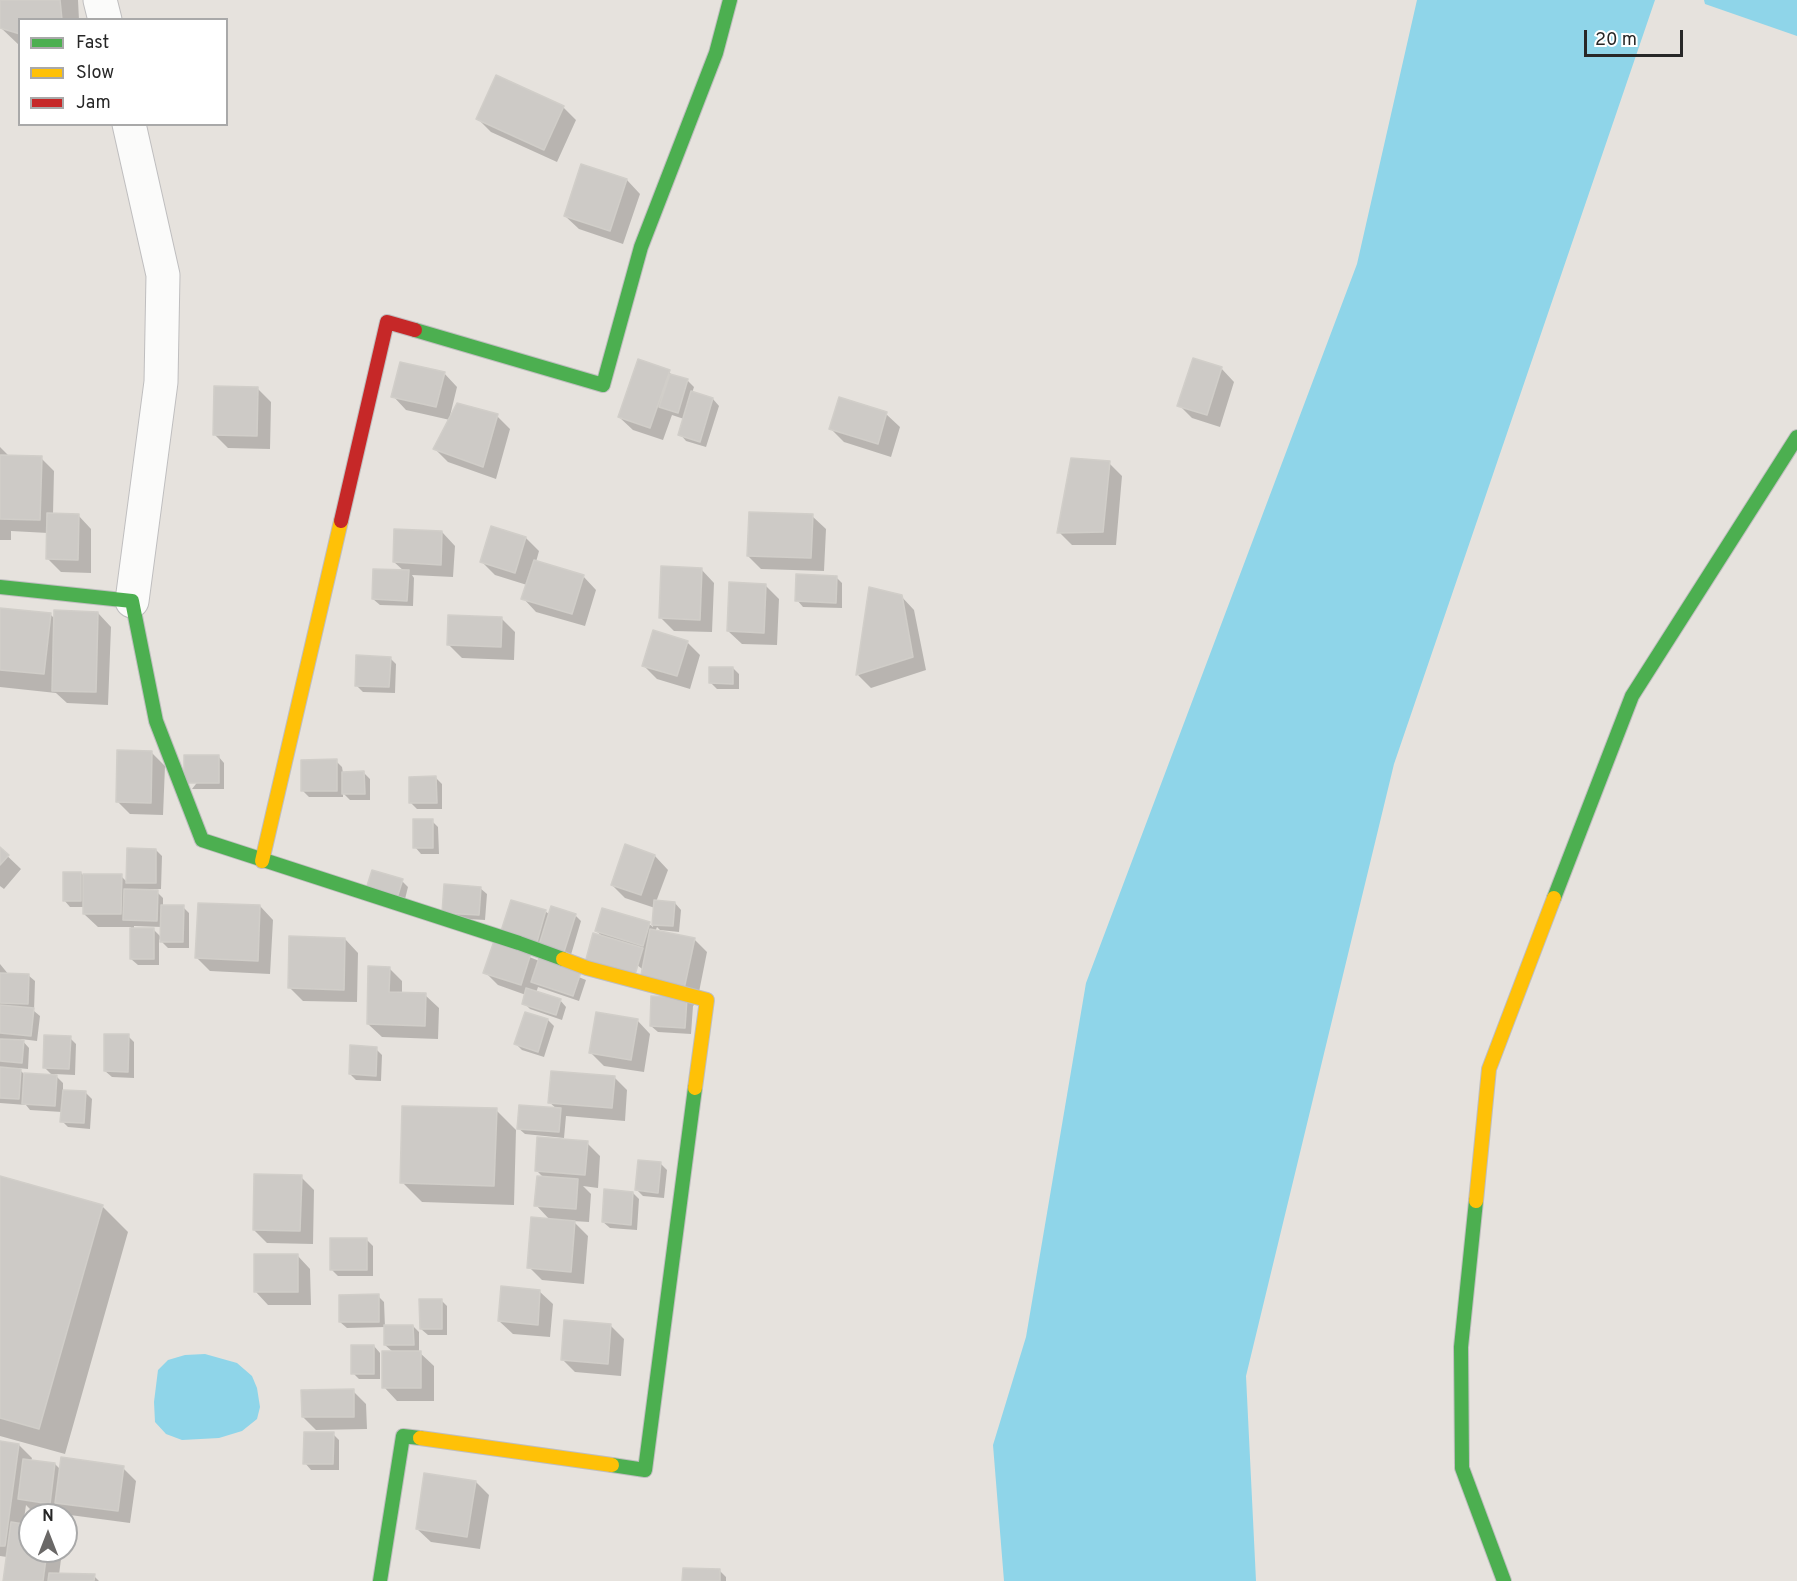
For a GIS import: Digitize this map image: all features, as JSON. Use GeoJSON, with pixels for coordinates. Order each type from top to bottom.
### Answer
{"type":"FeatureCollection","features":[{"type":"Feature","properties":{"kind":"street"},"geometry":{"type":"LineString","coordinates":[[100,0],[104,18]]}},
{"type":"Feature","properties":{"kind":"street"},"geometry":{"type":"LineString","coordinates":[[262,861],[387,322],[603,385],[641,247],[716,53],[730,0]]}},
{"type":"Feature","properties":{"kind":"street"},"geometry":{"type":"LineString","coordinates":[[129,126],[164,275],[161,382],[132,601],[156,721],[202,840],[519,943],[586,968],[707,1000],[645,1470],[403,1436],[380,1581]]}},
{"type":"Feature","properties":{"kind":"street"},"geometry":{"type":"LineString","coordinates":[[1504,1581],[1462,1468],[1461,1347],[1489,1069],[1632,696],[1797,437]]}},
{"type":"Feature","properties":{"kind":"street"},"geometry":{"type":"LineString","coordinates":[[0,587],[132,601]]}},
{"type":"Feature","properties":{"kind":"water"},"geometry":{"type":"Polygon","coordinates":[[[1417,0],[1655,0],[1394,764],[1246,1376],[1256,1581],[1004,1581],[993,1445],[1026,1337],[1086,983],[1357,264],[1417,0]]]}},
{"type":"Feature","properties":{"kind":"water"},"geometry":{"type":"Polygon","coordinates":[[[1704,0],[1797,0],[1797,36],[1705,4],[1704,0]]]}},
{"type":"Feature","properties":{"kind":"water"},"geometry":{"type":"Polygon","coordinates":[[[205,1354],[237,1363],[252,1376],[257,1388],[260,1407],[257,1419],[242,1431],[219,1438],[182,1440],[166,1434],[155,1422],[154,1402],[158,1370],[168,1360],[185,1355],[205,1354]]]}},
{"type":"Feature","properties":{"kind":"building"},"geometry":{"type":"Polygon","coordinates":[[[0,0],[60,0],[62,18],[18,18],[18,33],[0,28],[0,0]]]}},
{"type":"Feature","properties":{"kind":"building"},"geometry":{"type":"Polygon","coordinates":[[[496,75],[564,106],[544,150],[476,119],[496,75]]]}},
{"type":"Feature","properties":{"kind":"building"},"geometry":{"type":"Polygon","coordinates":[[[581,164],[627,179],[610,231],[564,216],[581,164]]]}},
{"type":"Feature","properties":{"kind":"building"},"geometry":{"type":"Polygon","coordinates":[[[1193,358],[1222,367],[1207,415],[1177,406],[1193,358]]]}},
{"type":"Feature","properties":{"kind":"building"},"geometry":{"type":"Polygon","coordinates":[[[638,359],[670,370],[650,428],[618,417],[638,359]]]}},
{"type":"Feature","properties":{"kind":"building"},"geometry":{"type":"Polygon","coordinates":[[[400,362],[445,372],[436,407],[391,397],[400,362]]]}},
{"type":"Feature","properties":{"kind":"building"},"geometry":{"type":"Polygon","coordinates":[[[670,374],[688,379],[678,413],[659,407],[670,374]]]}},
{"type":"Feature","properties":{"kind":"building"},"geometry":{"type":"Polygon","coordinates":[[[214,386],[258,387],[257,436],[213,435],[214,386]]]}},
{"type":"Feature","properties":{"kind":"building"},"geometry":{"type":"Polygon","coordinates":[[[691,391],[713,398],[700,442],[678,435],[691,391]]]}},
{"type":"Feature","properties":{"kind":"building"},"geometry":{"type":"Polygon","coordinates":[[[839,397],[887,412],[878,444],[829,429],[839,397]]]}},
{"type":"Feature","properties":{"kind":"building"},"geometry":{"type":"Polygon","coordinates":[[[457,403],[498,414],[483,467],[433,449],[457,403]]]}},
{"type":"Feature","properties":{"kind":"building"},"geometry":{"type":"Polygon","coordinates":[[[0,455],[42,456],[40,520],[0,519],[0,455]]]}},
{"type":"Feature","properties":{"kind":"building"},"geometry":{"type":"Polygon","coordinates":[[[1071,458],[1110,461],[1103,532],[1057,533],[1071,458]]]}},
{"type":"Feature","properties":{"kind":"building"},"geometry":{"type":"Polygon","coordinates":[[[749,512],[813,514],[811,558],[747,556],[749,512]]]}},
{"type":"Feature","properties":{"kind":"building"},"geometry":{"type":"Polygon","coordinates":[[[47,513],[79,514],[78,560],[46,559],[47,513]]]}},
{"type":"Feature","properties":{"kind":"building"},"geometry":{"type":"Polygon","coordinates":[[[491,526],[526,537],[515,573],[480,562],[491,526]]]}},
{"type":"Feature","properties":{"kind":"building"},"geometry":{"type":"Polygon","coordinates":[[[394,529],[442,531],[441,565],[393,562],[394,529]]]}},
{"type":"Feature","properties":{"kind":"building"},"geometry":{"type":"Polygon","coordinates":[[[534,560],[584,575],[572,614],[521,599],[534,560]]]}},
{"type":"Feature","properties":{"kind":"building"},"geometry":{"type":"Polygon","coordinates":[[[661,566],[702,568],[700,620],[659,618],[661,566]]]}},
{"type":"Feature","properties":{"kind":"building"},"geometry":{"type":"Polygon","coordinates":[[[373,569],[409,570],[407,601],[372,599],[373,569]]]}},
{"type":"Feature","properties":{"kind":"building"},"geometry":{"type":"Polygon","coordinates":[[[796,574],[837,576],[836,603],[795,601],[796,574]]]}},
{"type":"Feature","properties":{"kind":"building"},"geometry":{"type":"Polygon","coordinates":[[[729,582],[766,584],[764,633],[727,631],[729,582]]]}},
{"type":"Feature","properties":{"kind":"building"},"geometry":{"type":"Polygon","coordinates":[[[869,587],[902,595],[913,657],[856,675],[869,587]]]}},
{"type":"Feature","properties":{"kind":"building"},"geometry":{"type":"Polygon","coordinates":[[[0,608],[51,613],[44,674],[0,670],[0,608]]]}},
{"type":"Feature","properties":{"kind":"building"},"geometry":{"type":"Polygon","coordinates":[[[54,610],[98,612],[96,692],[52,691],[54,610]]]}},
{"type":"Feature","properties":{"kind":"building"},"geometry":{"type":"Polygon","coordinates":[[[448,615],[502,617],[501,647],[447,645],[448,615]]]}},
{"type":"Feature","properties":{"kind":"building"},"geometry":{"type":"Polygon","coordinates":[[[653,630],[688,641],[677,676],[642,666],[653,630]]]}},
{"type":"Feature","properties":{"kind":"building"},"geometry":{"type":"Polygon","coordinates":[[[356,655],[391,657],[389,687],[355,686],[356,655]]]}},
{"type":"Feature","properties":{"kind":"building"},"geometry":{"type":"Polygon","coordinates":[[[709,667],[733,667],[733,684],[709,683],[709,667]]]}},
{"type":"Feature","properties":{"kind":"building"},"geometry":{"type":"Polygon","coordinates":[[[117,750],[152,751],[151,803],[116,802],[117,750]]]}},
{"type":"Feature","properties":{"kind":"building"},"geometry":{"type":"Polygon","coordinates":[[[184,755],[219,755],[219,783],[184,783],[184,755]]]}},
{"type":"Feature","properties":{"kind":"building"},"geometry":{"type":"Polygon","coordinates":[[[337,759],[337,791],[301,791],[301,760],[337,759]]]}},
{"type":"Feature","properties":{"kind":"building"},"geometry":{"type":"Polygon","coordinates":[[[364,771],[365,794],[342,794],[342,772],[364,771]]]}},
{"type":"Feature","properties":{"kind":"building"},"geometry":{"type":"Polygon","coordinates":[[[436,776],[437,803],[409,803],[409,777],[436,776]]]}},
{"type":"Feature","properties":{"kind":"building"},"geometry":{"type":"Polygon","coordinates":[[[413,819],[433,819],[433,848],[413,848],[413,819]]]}},
{"type":"Feature","properties":{"kind":"building"},"geometry":{"type":"Polygon","coordinates":[[[625,844],[655,855],[641,895],[611,885],[625,844]]]}},
{"type":"Feature","properties":{"kind":"building"},"geometry":{"type":"Polygon","coordinates":[[[0,847],[9,855],[0,865],[0,847]]]}},
{"type":"Feature","properties":{"kind":"building"},"geometry":{"type":"Polygon","coordinates":[[[127,848],[156,849],[156,883],[126,883],[127,848]]]}},
{"type":"Feature","properties":{"kind":"building"},"geometry":{"type":"Polygon","coordinates":[[[372,870],[403,879],[397,898],[366,889],[372,870]]]}},
{"type":"Feature","properties":{"kind":"building"},"geometry":{"type":"Polygon","coordinates":[[[63,872],[81,872],[81,901],[63,901],[63,872]]]}},
{"type":"Feature","properties":{"kind":"building"},"geometry":{"type":"Polygon","coordinates":[[[83,874],[122,874],[121,914],[83,914],[83,874]]]}},
{"type":"Feature","properties":{"kind":"building"},"geometry":{"type":"Polygon","coordinates":[[[444,884],[481,887],[479,915],[442,913],[444,884]]]}},
{"type":"Feature","properties":{"kind":"building"},"geometry":{"type":"Polygon","coordinates":[[[124,889],[158,890],[157,921],[123,920],[124,889]]]}},
{"type":"Feature","properties":{"kind":"building"},"geometry":{"type":"Polygon","coordinates":[[[511,900],[546,910],[537,942],[501,931],[511,900]]]}},
{"type":"Feature","properties":{"kind":"building"},"geometry":{"type":"Polygon","coordinates":[[[654,900],[675,902],[673,926],[652,925],[654,900]]]}},
{"type":"Feature","properties":{"kind":"building"},"geometry":{"type":"Polygon","coordinates":[[[198,903],[260,905],[258,961],[195,958],[198,903]]]}},
{"type":"Feature","properties":{"kind":"building"},"geometry":{"type":"Polygon","coordinates":[[[161,905],[184,905],[183,942],[160,942],[161,905]]]}},
{"type":"Feature","properties":{"kind":"building"},"geometry":{"type":"Polygon","coordinates":[[[551,906],[576,914],[564,952],[539,945],[551,906]]]}},
{"type":"Feature","properties":{"kind":"building"},"geometry":{"type":"Polygon","coordinates":[[[602,908],[650,922],[643,946],[595,931],[602,908]]]}},
{"type":"Feature","properties":{"kind":"building"},"geometry":{"type":"Polygon","coordinates":[[[130,928],[154,928],[154,959],[130,959],[130,928]]]}},
{"type":"Feature","properties":{"kind":"building"},"geometry":{"type":"Polygon","coordinates":[[[650,929],[695,938],[684,989],[640,980],[650,929]]]}},
{"type":"Feature","properties":{"kind":"building"},"geometry":{"type":"Polygon","coordinates":[[[593,933],[643,948],[634,978],[585,963],[593,933]]]}},
{"type":"Feature","properties":{"kind":"building"},"geometry":{"type":"Polygon","coordinates":[[[289,936],[345,938],[344,990],[288,988],[289,936]]]}},
{"type":"Feature","properties":{"kind":"building"},"geometry":{"type":"Polygon","coordinates":[[[494,941],[531,953],[521,985],[483,973],[494,941]]]}},
{"type":"Feature","properties":{"kind":"building"},"geometry":{"type":"Polygon","coordinates":[[[539,958],[581,972],[573,996],[531,982],[539,958]]]}},
{"type":"Feature","properties":{"kind":"building"},"geometry":{"type":"Polygon","coordinates":[[[368,966],[390,967],[389,992],[426,993],[425,1026],[367,1024],[368,966]]]}},
{"type":"Feature","properties":{"kind":"building"},"geometry":{"type":"Polygon","coordinates":[[[0,973],[29,974],[28,1004],[0,1003],[0,973]]]}},
{"type":"Feature","properties":{"kind":"building"},"geometry":{"type":"Polygon","coordinates":[[[526,988],[561,999],[556,1015],[522,1004],[526,988]]]}},
{"type":"Feature","properties":{"kind":"building"},"geometry":{"type":"Polygon","coordinates":[[[651,996],[687,998],[685,1028],[650,1026],[651,996]]]}},
{"type":"Feature","properties":{"kind":"building"},"geometry":{"type":"Polygon","coordinates":[[[0,1005],[34,1008],[31,1036],[0,1033],[0,1005]]]}},
{"type":"Feature","properties":{"kind":"building"},"geometry":{"type":"Polygon","coordinates":[[[525,1012],[548,1019],[538,1052],[514,1044],[525,1012]]]}},
{"type":"Feature","properties":{"kind":"building"},"geometry":{"type":"Polygon","coordinates":[[[596,1012],[638,1019],[631,1060],[589,1053],[596,1012]]]}},
{"type":"Feature","properties":{"kind":"building"},"geometry":{"type":"Polygon","coordinates":[[[104,1034],[129,1034],[128,1072],[104,1071],[104,1034]]]}},
{"type":"Feature","properties":{"kind":"building"},"geometry":{"type":"Polygon","coordinates":[[[44,1035],[71,1036],[69,1069],[43,1068],[44,1035]]]}},
{"type":"Feature","properties":{"kind":"building"},"geometry":{"type":"Polygon","coordinates":[[[0,1039],[24,1040],[22,1063],[0,1061],[0,1039]]]}},
{"type":"Feature","properties":{"kind":"building"},"geometry":{"type":"Polygon","coordinates":[[[350,1045],[377,1047],[376,1076],[349,1074],[350,1045]]]}},
{"type":"Feature","properties":{"kind":"building"},"geometry":{"type":"Polygon","coordinates":[[[0,1067],[21,1069],[19,1099],[0,1098],[0,1067]]]}},
{"type":"Feature","properties":{"kind":"building"},"geometry":{"type":"Polygon","coordinates":[[[551,1071],[615,1076],[612,1108],[548,1103],[551,1071]]]}},
{"type":"Feature","properties":{"kind":"building"},"geometry":{"type":"Polygon","coordinates":[[[24,1073],[57,1075],[55,1106],[22,1104],[24,1073]]]}},
{"type":"Feature","properties":{"kind":"building"},"geometry":{"type":"Polygon","coordinates":[[[63,1090],[86,1091],[84,1123],[60,1122],[63,1090]]]}},
{"type":"Feature","properties":{"kind":"building"},"geometry":{"type":"Polygon","coordinates":[[[519,1105],[561,1108],[559,1132],[517,1129],[519,1105]]]}},
{"type":"Feature","properties":{"kind":"building"},"geometry":{"type":"Polygon","coordinates":[[[402,1106],[497,1108],[494,1186],[400,1183],[402,1106]]]}},
{"type":"Feature","properties":{"kind":"building"},"geometry":{"type":"Polygon","coordinates":[[[537,1137],[588,1141],[585,1175],[535,1171],[537,1137]]]}},
{"type":"Feature","properties":{"kind":"building"},"geometry":{"type":"Polygon","coordinates":[[[638,1160],[661,1162],[658,1193],[635,1190],[638,1160]]]}},
{"type":"Feature","properties":{"kind":"building"},"geometry":{"type":"Polygon","coordinates":[[[254,1174],[302,1175],[300,1231],[253,1230],[254,1174]]]}},
{"type":"Feature","properties":{"kind":"building"},"geometry":{"type":"Polygon","coordinates":[[[0,1176],[103,1205],[39,1429],[0,1418],[0,1176]]]}},
{"type":"Feature","properties":{"kind":"building"},"geometry":{"type":"Polygon","coordinates":[[[537,1176],[578,1179],[576,1209],[534,1206],[537,1176]]]}},
{"type":"Feature","properties":{"kind":"building"},"geometry":{"type":"Polygon","coordinates":[[[604,1189],[633,1192],[631,1225],[602,1222],[604,1189]]]}},
{"type":"Feature","properties":{"kind":"building"},"geometry":{"type":"Polygon","coordinates":[[[531,1217],[575,1221],[571,1272],[527,1268],[531,1217]]]}},
{"type":"Feature","properties":{"kind":"building"},"geometry":{"type":"Polygon","coordinates":[[[330,1238],[367,1238],[367,1270],[330,1270],[330,1238]]]}},
{"type":"Feature","properties":{"kind":"building"},"geometry":{"type":"Polygon","coordinates":[[[254,1254],[298,1254],[298,1292],[254,1292],[254,1254]]]}},
{"type":"Feature","properties":{"kind":"building"},"geometry":{"type":"Polygon","coordinates":[[[501,1286],[540,1290],[538,1325],[498,1321],[501,1286]]]}},
{"type":"Feature","properties":{"kind":"building"},"geometry":{"type":"Polygon","coordinates":[[[379,1294],[379,1322],[339,1322],[339,1295],[379,1294]]]}},
{"type":"Feature","properties":{"kind":"building"},"geometry":{"type":"Polygon","coordinates":[[[419,1299],[442,1299],[442,1329],[420,1329],[419,1299]]]}},
{"type":"Feature","properties":{"kind":"building"},"geometry":{"type":"Polygon","coordinates":[[[564,1320],[611,1324],[608,1364],[561,1360],[564,1320]]]}},
{"type":"Feature","properties":{"kind":"building"},"geometry":{"type":"Polygon","coordinates":[[[384,1325],[413,1325],[414,1345],[384,1345],[384,1325]]]}},
{"type":"Feature","properties":{"kind":"building"},"geometry":{"type":"Polygon","coordinates":[[[351,1345],[374,1345],[374,1374],[351,1374],[351,1345]]]}},
{"type":"Feature","properties":{"kind":"building"},"geometry":{"type":"Polygon","coordinates":[[[382,1351],[421,1351],[421,1388],[382,1388],[382,1351]]]}},
{"type":"Feature","properties":{"kind":"building"},"geometry":{"type":"Polygon","coordinates":[[[354,1389],[354,1417],[302,1417],[301,1390],[354,1389]]]}},
{"type":"Feature","properties":{"kind":"building"},"geometry":{"type":"Polygon","coordinates":[[[304,1432],[334,1432],[333,1464],[303,1464],[304,1432]]]}},
{"type":"Feature","properties":{"kind":"building"},"geometry":{"type":"Polygon","coordinates":[[[0,1441],[19,1444],[5,1546],[0,1546],[0,1441]]]}},
{"type":"Feature","properties":{"kind":"building"},"geometry":{"type":"Polygon","coordinates":[[[61,1457],[124,1466],[118,1511],[78,1506],[78,1503],[55,1503],[61,1457]]]}},
{"type":"Feature","properties":{"kind":"building"},"geometry":{"type":"Polygon","coordinates":[[[23,1459],[55,1463],[50,1503],[18,1499],[23,1459]]]}},
{"type":"Feature","properties":{"kind":"building"},"geometry":{"type":"Polygon","coordinates":[[[424,1473],[476,1481],[467,1537],[416,1529],[424,1473]]]}},
{"type":"Feature","properties":{"kind":"building"},"geometry":{"type":"Polygon","coordinates":[[[11,1522],[18,1523],[18,1563],[45,1563],[43,1581],[3,1581],[11,1522]]]}},
{"type":"Feature","properties":{"kind":"building"},"geometry":{"type":"Polygon","coordinates":[[[683,1568],[720,1569],[720,1581],[682,1581],[683,1568]]]}},
{"type":"Feature","properties":{"kind":"building"},"geometry":{"type":"Polygon","coordinates":[[[49,1573],[95,1574],[94,1581],[48,1581],[49,1573]]]}},
{"type":"Feature","properties":{"kind":"traffic: fast"},"geometry":{"type":"LineString","coordinates":[[415,330],[603,385],[641,247],[716,53],[730,0]]}},
{"type":"Feature","properties":{"kind":"traffic: fast"},"geometry":{"type":"LineString","coordinates":[[1554,898],[1632,696],[1797,437]]}},
{"type":"Feature","properties":{"kind":"traffic: fast"},"geometry":{"type":"LineString","coordinates":[[0,587],[132,601],[156,721],[202,840],[563,959]]}},
{"type":"Feature","properties":{"kind":"traffic: fast"},"geometry":{"type":"LineString","coordinates":[[612,1465],[645,1470],[695,1088]]}},
{"type":"Feature","properties":{"kind":"traffic: fast"},"geometry":{"type":"LineString","coordinates":[[1476,1201],[1461,1347],[1462,1468],[1504,1581]]}},
{"type":"Feature","properties":{"kind":"traffic: fast"},"geometry":{"type":"LineString","coordinates":[[380,1581],[403,1436],[420,1438]]}},
{"type":"Feature","properties":{"kind":"traffic: slow"},"geometry":{"type":"LineString","coordinates":[[262,861],[341,521]]}},
{"type":"Feature","properties":{"kind":"traffic: slow"},"geometry":{"type":"LineString","coordinates":[[1476,1201],[1489,1069],[1554,898]]}},
{"type":"Feature","properties":{"kind":"traffic: slow"},"geometry":{"type":"LineString","coordinates":[[563,959],[587,968],[707,1000],[695,1088]]}},
{"type":"Feature","properties":{"kind":"traffic: slow"},"geometry":{"type":"LineString","coordinates":[[420,1438],[612,1465]]}},
{"type":"Feature","properties":{"kind":"traffic: jam"},"geometry":{"type":"LineString","coordinates":[[341,521],[387,322],[415,330]]}}]}
